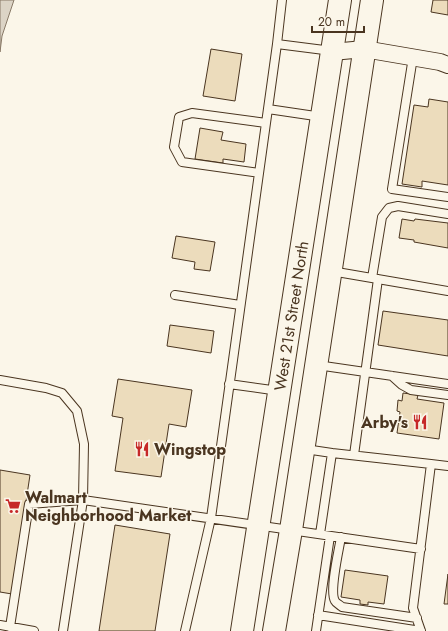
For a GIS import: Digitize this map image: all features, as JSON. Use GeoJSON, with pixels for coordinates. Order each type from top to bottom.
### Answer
{"type":"FeatureCollection","features":[{"type":"Feature","properties":{"kind":"main road","name":"West 21st Street North"},"geometry":{"type":"LineString","coordinates":[[242,631],[340,0]]}},
{"type":"Feature","properties":{"kind":"main road","name":"West 21st Street North"},"geometry":{"type":"LineString","coordinates":[[274,631],[291,530],[372,0]]}},
{"type":"Feature","properties":{"kind":"street"},"geometry":{"type":"LineString","coordinates":[[332,52],[364,48],[440,62],[448,65]]}},
{"type":"Feature","properties":{"kind":"lane"},"geometry":{"type":"LineString","coordinates":[[185,631],[211,518],[282,0]]}},
{"type":"Feature","properties":{"kind":"lane"},"geometry":{"type":"LineString","coordinates":[[277,44],[332,52]]}},
{"type":"Feature","properties":{"kind":"lane"},"geometry":{"type":"LineString","coordinates":[[413,57],[392,189],[448,196]]}},
{"type":"Feature","properties":{"kind":"lane"},"geometry":{"type":"LineString","coordinates":[[268,109],[322,117]]}},
{"type":"Feature","properties":{"kind":"lane"},"geometry":{"type":"LineString","coordinates":[[259,173],[182,162],[174,147],[179,117],[192,112],[266,123]]}},
{"type":"Feature","properties":{"kind":"lane"},"geometry":{"type":"LineString","coordinates":[[354,455],[366,372],[382,217],[389,208],[398,206],[448,214]]}},
{"type":"Feature","properties":{"kind":"lane"},"geometry":{"type":"LineString","coordinates":[[330,271],[448,291]]}},
{"type":"Feature","properties":{"kind":"lane"},"geometry":{"type":"LineString","coordinates":[[175,295],[240,305]]}},
{"type":"Feature","properties":{"kind":"lane"},"geometry":{"type":"LineString","coordinates":[[316,365],[448,384]]}},
{"type":"Feature","properties":{"kind":"lane"},"geometry":{"type":"LineString","coordinates":[[392,376],[402,386],[411,390],[448,396]]}},
{"type":"Feature","properties":{"kind":"lane"},"geometry":{"type":"LineString","coordinates":[[0,380],[46,388],[62,393],[77,411],[84,444],[83,500],[63,631]]}},
{"type":"Feature","properties":{"kind":"lane"},"geometry":{"type":"LineString","coordinates":[[229,384],[280,391]]}},
{"type":"Feature","properties":{"kind":"lane"},"geometry":{"type":"LineString","coordinates":[[303,448],[448,466]]}},
{"type":"Feature","properties":{"kind":"lane"},"geometry":{"type":"LineString","coordinates":[[320,534],[332,452]]}},
{"type":"Feature","properties":{"kind":"lane"},"geometry":{"type":"LineString","coordinates":[[318,615],[421,631],[413,608],[432,464]]}},
{"type":"Feature","properties":{"kind":"lane"},"geometry":{"type":"LineString","coordinates":[[10,627],[29,504],[83,500],[421,549]]}},
{"type":"Feature","properties":{"kind":"lane"},"geometry":{"type":"LineString","coordinates":[[316,631],[330,536]]}},
{"type":"Feature","properties":{"kind":"lane"},"geometry":{"type":"LineString","coordinates":[[341,537],[333,585],[335,602],[342,606],[417,618]]}},
{"type":"Feature","properties":{"kind":"lane"},"geometry":{"type":"LineString","coordinates":[[0,626],[34,631]]}},
{"type":"Feature","properties":{"kind":"shaded area"},"geometry":{"type":"Polygon","coordinates":[[[0,0],[14,0],[2,36],[0,52],[0,0]]]}},
{"type":"Feature","properties":{"kind":"building"},"geometry":{"type":"Polygon","coordinates":[[[433,0],[448,0],[448,15],[431,12],[433,0]]]}},
{"type":"Feature","properties":{"kind":"building"},"geometry":{"type":"Polygon","coordinates":[[[211,49],[242,54],[235,101],[203,96],[211,49]]]}},
{"type":"Feature","properties":{"kind":"building"},"geometry":{"type":"Polygon","coordinates":[[[429,99],[448,102],[448,185],[422,181],[422,187],[402,184],[414,105],[428,107],[429,99]]]}},
{"type":"Feature","properties":{"kind":"building"},"geometry":{"type":"Polygon","coordinates":[[[200,128],[223,132],[221,140],[246,144],[244,162],[223,159],[223,163],[195,159],[200,128]]]}},
{"type":"Feature","properties":{"kind":"building"},"geometry":{"type":"Polygon","coordinates":[[[402,219],[448,223],[448,248],[399,238],[402,219]]]}},
{"type":"Feature","properties":{"kind":"building"},"geometry":{"type":"Polygon","coordinates":[[[176,236],[215,242],[210,271],[194,269],[195,262],[172,258],[176,236]]]}},
{"type":"Feature","properties":{"kind":"building"},"geometry":{"type":"Polygon","coordinates":[[[383,311],[448,320],[448,356],[378,345],[383,311]]]}},
{"type":"Feature","properties":{"kind":"building"},"geometry":{"type":"Polygon","coordinates":[[[170,325],[214,331],[211,353],[167,346],[170,325]]]}},
{"type":"Feature","properties":{"kind":"building","name":"Wingstop"},"geometry":{"type":"Polygon","coordinates":[[[118,379],[192,390],[186,427],[169,424],[161,477],[115,471],[123,418],[112,416],[118,379]]]}},
{"type":"Feature","properties":{"kind":"building","name":"Arby's"},"geometry":{"type":"Polygon","coordinates":[[[403,393],[418,395],[417,399],[444,403],[439,439],[397,433],[400,412],[397,411],[398,400],[402,401],[403,393]]]}},
{"type":"Feature","properties":{"kind":"building","name":"Walmart Neighborhood Market"},"geometry":{"type":"Polygon","coordinates":[[[0,470],[30,475],[12,594],[0,592],[0,470]]]}},
{"type":"Feature","properties":{"kind":"building"},"geometry":{"type":"Polygon","coordinates":[[[115,525],[170,534],[155,631],[99,631],[115,525]]]}},
{"type":"Feature","properties":{"kind":"building"},"geometry":{"type":"Polygon","coordinates":[[[345,570],[388,576],[384,604],[368,602],[368,605],[360,604],[360,600],[341,597],[345,570]]]}},
{"type":"Feature","properties":{"kind":"building"},"geometry":{"type":"Polygon","coordinates":[[[448,574],[448,604],[444,604],[448,574]]]}},
{"type":"Feature","properties":{"kind":"place","name":"Arby's"},"geometry":{"type":"Point","coordinates":[420,422]}},
{"type":"Feature","properties":{"kind":"place","name":"Wingstop"},"geometry":{"type":"Point","coordinates":[142,449]}},
{"type":"Feature","properties":{"kind":"place","name":"Walmart Neighborhood Market"},"geometry":{"type":"Point","coordinates":[13,506]}}]}
